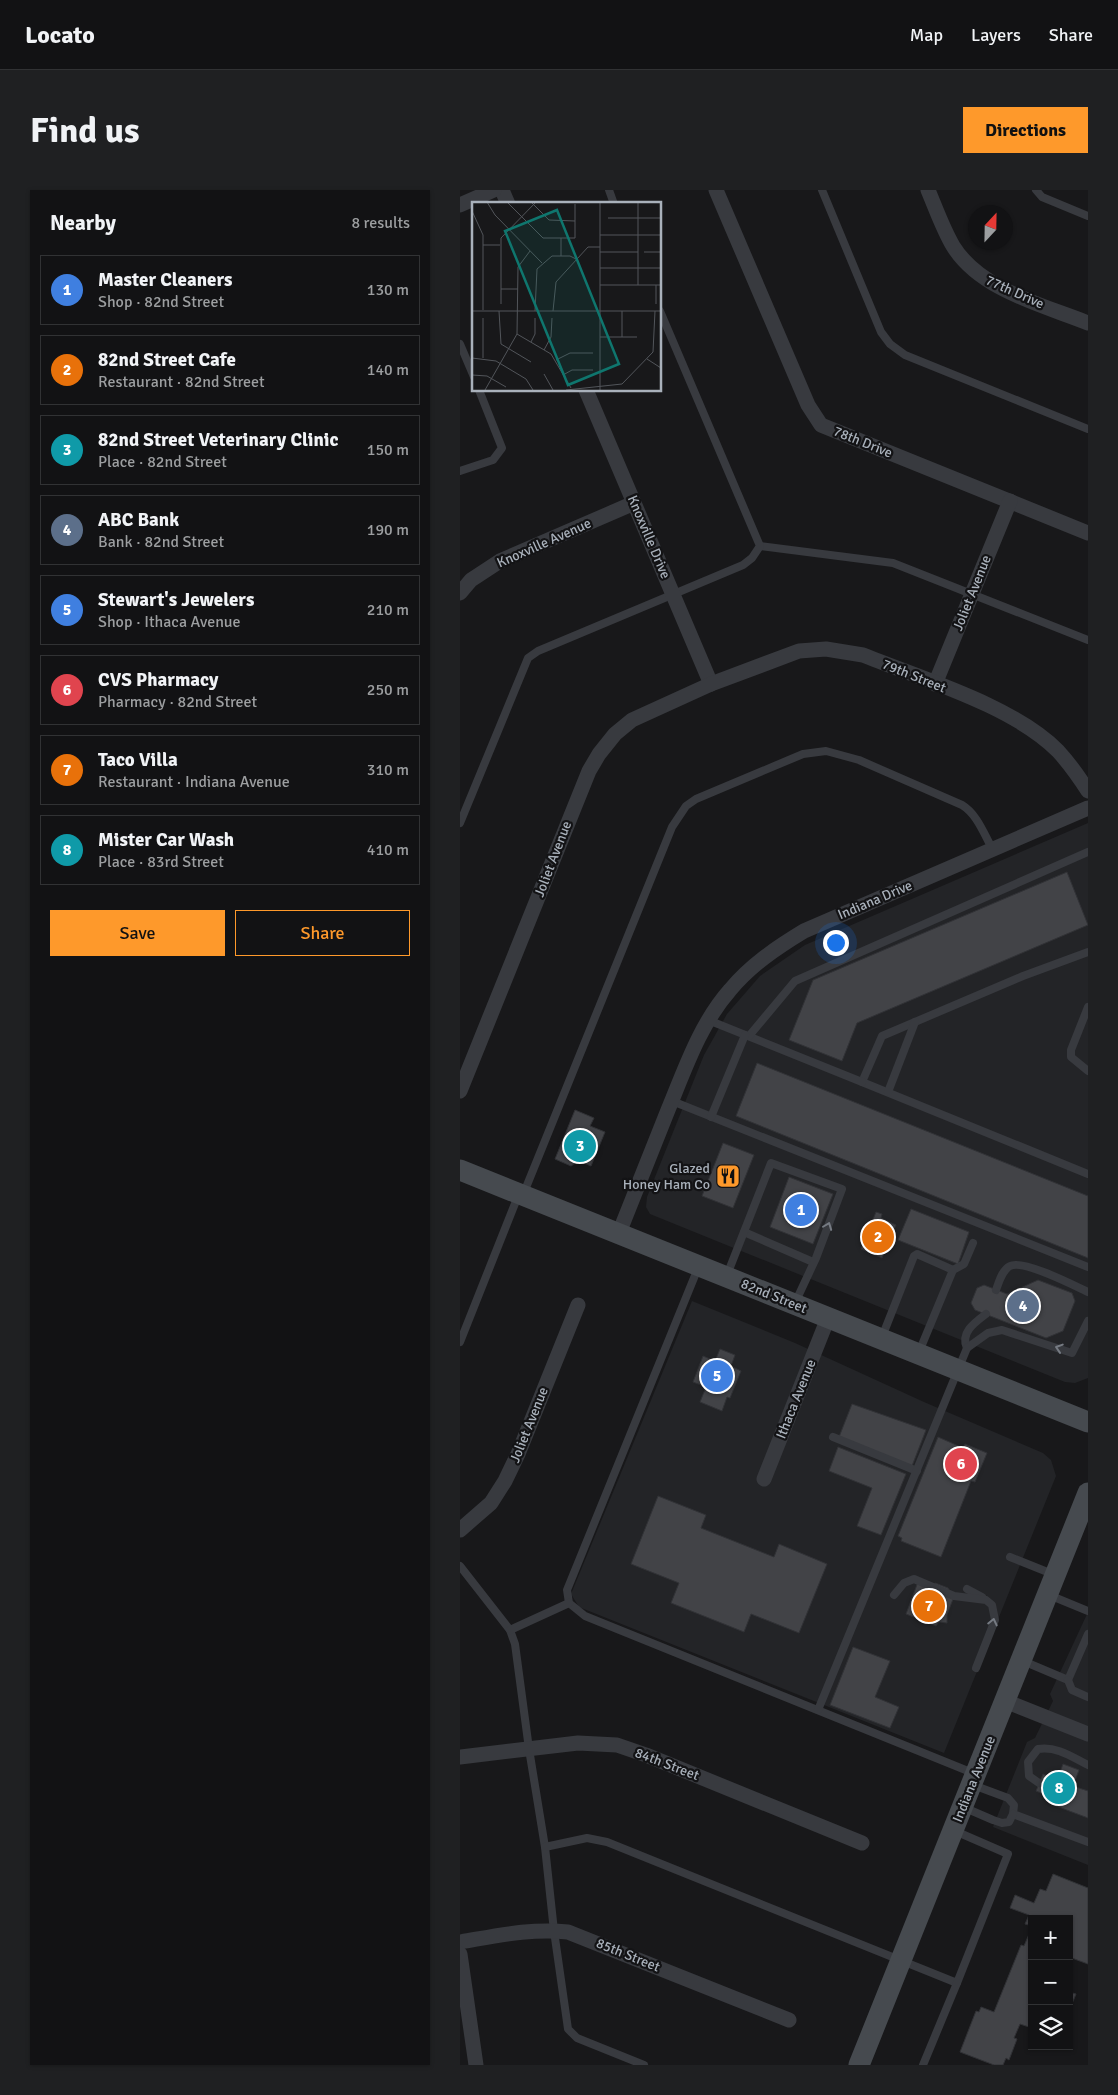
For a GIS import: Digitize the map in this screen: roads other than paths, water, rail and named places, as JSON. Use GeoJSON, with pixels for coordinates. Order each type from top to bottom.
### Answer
{"type":"FeatureCollection","features":[{"type":"Feature","properties":{"kind":"main road","name":"82nd Street"},"geometry":{"type":"LineString","coordinates":[[460,1170],[1088,1422]]}},
{"type":"Feature","properties":{"kind":"main road","name":"Indiana Avenue"},"geometry":{"type":"LineString","coordinates":[[859,2065],[1051,1585],[1083,1520],[1088,1493]]}},
{"type":"Feature","properties":{"kind":"street"},"geometry":{"type":"LineString","coordinates":[[460,205],[494,190]]}},
{"type":"Feature","properties":{"kind":"street"},"geometry":{"type":"LineString","coordinates":[[502,190],[507,202]]}},
{"type":"Feature","properties":{"kind":"street","name":"78th Drive"},"geometry":{"type":"LineString","coordinates":[[716,190],[808,405],[821,425],[1088,533]]}},
{"type":"Feature","properties":{"kind":"street","name":"77th Drive"},"geometry":{"type":"LineString","coordinates":[[928,190],[954,247],[980,276],[1010,291],[1088,323]]}},
{"type":"Feature","properties":{"kind":"street","name":"Knoxville Drive"},"geometry":{"type":"LineString","coordinates":[[586,391],[711,684]]}},
{"type":"Feature","properties":{"kind":"street","name":"Joliet Avenue"},"geometry":{"type":"LineString","coordinates":[[935,684],[1010,501]]}},
{"type":"Feature","properties":{"kind":"street","name":"Knoxville Avenue"},"geometry":{"type":"LineString","coordinates":[[460,592],[471,580],[500,561],[634,503]]}},
{"type":"Feature","properties":{"kind":"street","name":"79th Street"},"geometry":{"type":"LineString","coordinates":[[711,684],[799,651],[826,649],[863,655],[1001,711],[1032,730],[1057,750],[1088,791]]}},
{"type":"Feature","properties":{"kind":"street","name":"Joliet Avenue"},"geometry":{"type":"LineString","coordinates":[[460,1091],[578,794],[599,754],[615,734],[632,720],[711,684]]}},
{"type":"Feature","properties":{"kind":"street","name":"Indiana Drive"},"geometry":{"type":"LineString","coordinates":[[618,1234],[691,1053],[708,1020],[729,991],[750,969],[776,948],[804,931],[1088,808]]}},
{"type":"Feature","properties":{"kind":"street","name":"Joliet Avenue"},"geometry":{"type":"LineString","coordinates":[[460,1530],[491,1503],[505,1481],[518,1454],[578,1305]]}},
{"type":"Feature","properties":{"kind":"street","name":"Ithaca Avenue"},"geometry":{"type":"LineString","coordinates":[[764,1479],[828,1318]]}},
{"type":"Feature","properties":{"kind":"street"},"geometry":{"type":"LineString","coordinates":[[1005,1701],[1088,1734]]}},
{"type":"Feature","properties":{"kind":"street","name":"84th Street"},"geometry":{"type":"LineString","coordinates":[[460,1757],[578,1743],[617,1745],[862,1843]]}},
{"type":"Feature","properties":{"kind":"street","name":"85th Street"},"geometry":{"type":"LineString","coordinates":[[460,1942],[519,1932],[568,1932],[789,2020]]}},
{"type":"Feature","properties":{"kind":"street"},"geometry":{"type":"LineString","coordinates":[[460,1954],[476,2065]]}},
{"type":"Feature","properties":{"kind":"lane"},"geometry":{"type":"LineString","coordinates":[[608,190],[613,202]]}},
{"type":"Feature","properties":{"kind":"lane"},"geometry":{"type":"LineString","coordinates":[[822,190],[881,332],[890,344],[905,355],[1088,429]]}},
{"type":"Feature","properties":{"kind":"lane"},"geometry":{"type":"LineString","coordinates":[[1036,190],[1042,197],[1088,216]]}},
{"type":"Feature","properties":{"kind":"lane"},"geometry":{"type":"LineString","coordinates":[[661,313],[760,546]]}},
{"type":"Feature","properties":{"kind":"lane"},"geometry":{"type":"LineString","coordinates":[[460,344],[472,372]]}},
{"type":"Feature","properties":{"kind":"lane"},"geometry":{"type":"LineString","coordinates":[[460,471],[493,460],[502,448],[479,391]]}},
{"type":"Feature","properties":{"kind":"lane"},"geometry":{"type":"LineString","coordinates":[[760,546],[893,563],[1088,640]]}},
{"type":"Feature","properties":{"kind":"lane"},"geometry":{"type":"LineString","coordinates":[[460,823],[528,658],[538,651],[743,565],[752,558],[760,546]]}},
{"type":"Feature","properties":{"kind":"lane"},"geometry":{"type":"LineString","coordinates":[[460,1342],[672,827],[686,806],[696,799],[786,761],[814,752],[826,751],[860,760],[969,809],[993,850]]}},
{"type":"Feature","properties":{"kind":"lane"},"geometry":{"type":"LineString","coordinates":[[711,1116],[747,1036],[795,981],[1088,852]]}},
{"type":"Feature","properties":{"kind":"lane"},"geometry":{"type":"LineString","coordinates":[[862,1082],[882,1036],[1023,976],[1088,952]]}},
{"type":"Feature","properties":{"kind":"lane"},"geometry":{"type":"LineString","coordinates":[[1088,1007],[1071,1050],[1071,1057],[1088,1071]]}},
{"type":"Feature","properties":{"kind":"lane"},"geometry":{"type":"LineString","coordinates":[[708,1020],[1088,1174]]}},
{"type":"Feature","properties":{"kind":"lane"},"geometry":{"type":"LineString","coordinates":[[888,1092],[915,1022]]}},
{"type":"Feature","properties":{"kind":"lane"},"geometry":{"type":"LineString","coordinates":[[672,1101],[1088,1267]]}},
{"type":"Feature","properties":{"kind":"lane"},"geometry":{"type":"LineString","coordinates":[[726,1277],[772,1163],[842,1189],[814,1262],[794,1304]]}},
{"type":"Feature","properties":{"kind":"lane"},"geometry":{"type":"LineString","coordinates":[[744,1232],[814,1262]]}},
{"type":"Feature","properties":{"kind":"lane"},"geometry":{"type":"LineString","coordinates":[[918,1354],[953,1270],[964,1264],[973,1243]]}},
{"type":"Feature","properties":{"kind":"lane"},"geometry":{"type":"LineString","coordinates":[[881,1339],[916,1254],[953,1270]]}},
{"type":"Feature","properties":{"kind":"lane"},"geometry":{"type":"LineString","coordinates":[[996,1290],[1005,1271],[1010,1266],[1015,1265],[1030,1268],[1088,1292]]}},
{"type":"Feature","properties":{"kind":"lane"},"geometry":{"type":"LineString","coordinates":[[699,1266],[567,1590],[569,1604],[585,1616],[818,1710],[974,1779],[1008,1798],[1014,1805],[1013,1814],[1009,1822],[1002,1823],[962,1807]]}},
{"type":"Feature","properties":{"kind":"lane"},"geometry":{"type":"LineString","coordinates":[[967,1348],[964,1342],[965,1334],[986,1314]]}},
{"type":"Feature","properties":{"kind":"lane"},"geometry":{"type":"LineString","coordinates":[[818,1710],[967,1348],[988,1333],[1002,1330],[1072,1353],[1088,1321]]}},
{"type":"Feature","properties":{"kind":"lane"},"geometry":{"type":"LineString","coordinates":[[833,1437],[916,1471]]}},
{"type":"Feature","properties":{"kind":"lane"},"geometry":{"type":"LineString","coordinates":[[1010,1557],[1088,1611]]}},
{"type":"Feature","properties":{"kind":"lane"},"geometry":{"type":"LineString","coordinates":[[460,1566],[510,1630],[515,1644],[529,1749],[545,1847],[554,1931],[568,2029],[571,2034],[644,2065]]}},
{"type":"Feature","properties":{"kind":"lane"},"geometry":{"type":"LineString","coordinates":[[894,1595],[904,1583],[914,1579],[954,1596],[986,1600]]}},
{"type":"Feature","properties":{"kind":"lane"},"geometry":{"type":"LineString","coordinates":[[967,1589],[992,1605],[995,1620],[976,1668]]}},
{"type":"Feature","properties":{"kind":"lane"},"geometry":{"type":"LineString","coordinates":[[510,1630],[569,1604]]}},
{"type":"Feature","properties":{"kind":"lane"},"geometry":{"type":"LineString","coordinates":[[1068,1680],[1088,1634]]}},
{"type":"Feature","properties":{"kind":"lane"},"geometry":{"type":"LineString","coordinates":[[1021,1660],[1068,1680],[1072,1690],[1088,1697]]}},
{"type":"Feature","properties":{"kind":"lane"},"geometry":{"type":"LineString","coordinates":[[1039,1783],[1029,1776],[1028,1762],[1038,1749],[1049,1747],[1088,1765]]}},
{"type":"Feature","properties":{"kind":"lane"},"geometry":{"type":"LineString","coordinates":[[1013,1814],[1088,1842]]}},
{"type":"Feature","properties":{"kind":"lane"},"geometry":{"type":"LineString","coordinates":[[923,2065],[1008,1854],[953,1831]]}},
{"type":"Feature","properties":{"kind":"lane"},"geometry":{"type":"LineString","coordinates":[[545,1847],[587,1838],[607,1842],[900,1962],[957,1983]]}},
{"type":"Feature","properties":{"kind":"place","name":"82nd Street Veterinary Clinic"},"geometry":{"type":"Point","coordinates":[580,1146]}},
{"type":"Feature","properties":{"kind":"place","name":"Glazed Honey Ham Co"},"geometry":{"type":"Point","coordinates":[728,1176]}},
{"type":"Feature","properties":{"kind":"place","name":"Master Cleaners"},"geometry":{"type":"Point","coordinates":[801,1210]}},
{"type":"Feature","properties":{"kind":"place","name":"82nd Street Cafe"},"geometry":{"type":"Point","coordinates":[878,1237]}},
{"type":"Feature","properties":{"kind":"place","name":"ABC Bank"},"geometry":{"type":"Point","coordinates":[1023,1306]}},
{"type":"Feature","properties":{"kind":"place","name":"Stewart's Jewelers"},"geometry":{"type":"Point","coordinates":[717,1376]}},
{"type":"Feature","properties":{"kind":"place","name":"CVS Pharmacy"},"geometry":{"type":"Point","coordinates":[961,1464]}},
{"type":"Feature","properties":{"kind":"place","name":"Taco Villa"},"geometry":{"type":"Point","coordinates":[929,1606]}},
{"type":"Feature","properties":{"kind":"place","name":"Mister Car Wash"},"geometry":{"type":"Point","coordinates":[1059,1788]}}]}
